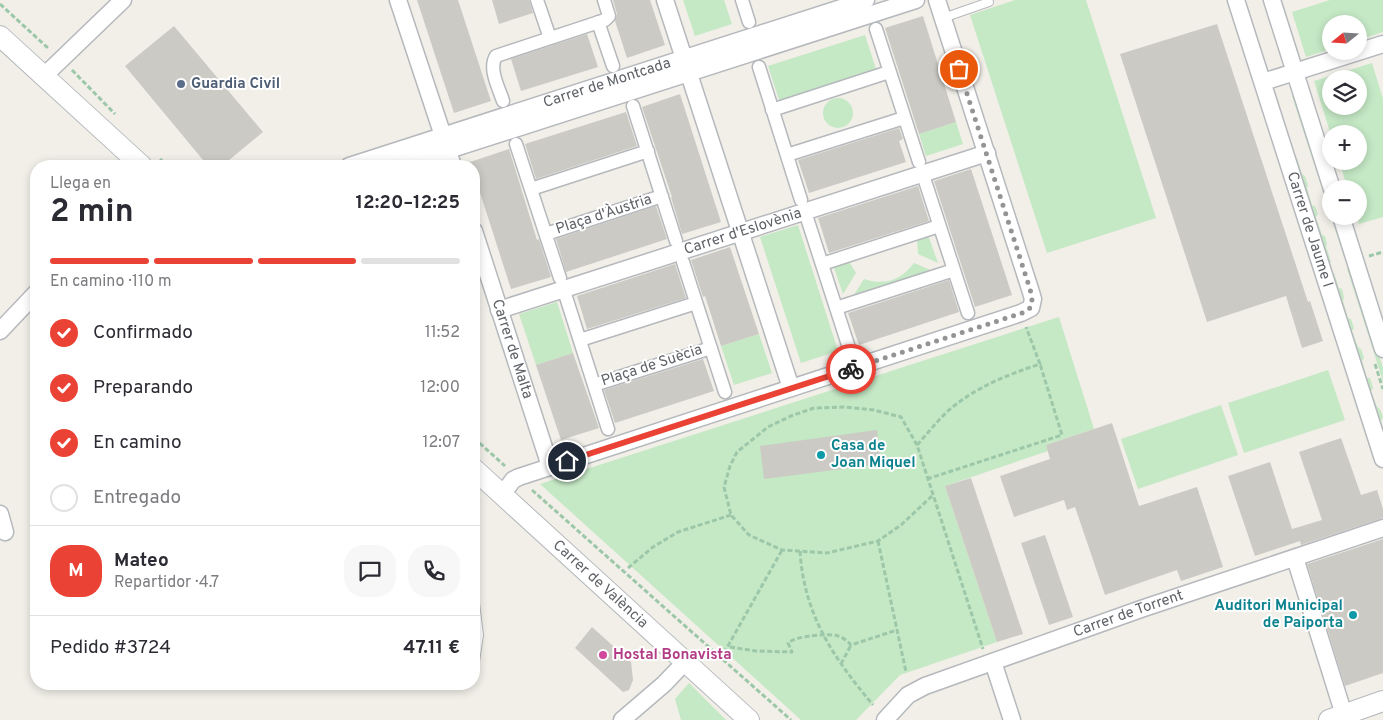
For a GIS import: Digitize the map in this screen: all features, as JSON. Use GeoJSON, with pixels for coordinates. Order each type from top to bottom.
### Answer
{"type":"FeatureCollection","features":[{"type":"Feature","properties":{"kind":"street"},"geometry":{"type":"LineString","coordinates":[[44,76],[123,0]]}},
{"type":"Feature","properties":{"kind":"street"},"geometry":{"type":"LineString","coordinates":[[398,0],[448,151]]}},
{"type":"Feature","properties":{"kind":"street"},"geometry":{"type":"LineString","coordinates":[[538,0],[550,38]]}},
{"type":"Feature","properties":{"kind":"street"},"geometry":{"type":"LineString","coordinates":[[503,101],[492,68],[496,56],[605,20],[609,16],[604,0]]}},
{"type":"Feature","properties":{"kind":"street"},"geometry":{"type":"LineString","coordinates":[[665,0],[791,388]]}},
{"type":"Feature","properties":{"kind":"street"},"geometry":{"type":"LineString","coordinates":[[742,0],[749,22]]}},
{"type":"Feature","properties":{"kind":"street","name":"Carrer de Montcada"},"geometry":{"type":"LineString","coordinates":[[419,160],[686,66],[866,0]]}},
{"type":"Feature","properties":{"kind":"street","name":"Carrer de Montcada"},"geometry":{"type":"LineString","coordinates":[[686,66],[916,0]]}},
{"type":"Feature","properties":{"kind":"street"},"geometry":{"type":"LineString","coordinates":[[502,495],[513,480],[550,466],[791,388],[1027,318],[1033,299],[937,0]]}},
{"type":"Feature","properties":{"kind":"street","name":"Carrer de Jaume I"},"geometry":{"type":"LineString","coordinates":[[1236,0],[1383,459]]}},
{"type":"Feature","properties":{"kind":"street"},"geometry":{"type":"LineString","coordinates":[[1272,0],[1329,180]]}},
{"type":"Feature","properties":{"kind":"street"},"geometry":{"type":"LineString","coordinates":[[598,22],[613,66]]}},
{"type":"Feature","properties":{"kind":"street"},"geometry":{"type":"LineString","coordinates":[[876,29],[919,162]]}},
{"type":"Feature","properties":{"kind":"street"},"geometry":{"type":"LineString","coordinates":[[0,36],[44,76],[147,159]]}},
{"type":"Feature","properties":{"kind":"street"},"geometry":{"type":"LineString","coordinates":[[1262,82],[1383,44]]}},
{"type":"Feature","properties":{"kind":"street"},"geometry":{"type":"LineString","coordinates":[[759,67],[801,200]]}},
{"type":"Feature","properties":{"kind":"street"},"geometry":{"type":"LineString","coordinates":[[772,110],[889,72]]}},
{"type":"Feature","properties":{"kind":"street","name":"Plaça d'Àustria"},"geometry":{"type":"LineString","coordinates":[[633,106],[676,241]]}},
{"type":"Feature","properties":{"kind":"street"},"geometry":{"type":"LineString","coordinates":[[787,155],[904,118]]}},
{"type":"Feature","properties":{"kind":"street","name":"Plaça d'Àustria"},"geometry":{"type":"LineString","coordinates":[[516,144],[560,278]]}},
{"type":"Feature","properties":{"kind":"street","name":"Carrer de Montcada"},"geometry":{"type":"LineString","coordinates":[[389,160],[448,151]]}},
{"type":"Feature","properties":{"kind":"street"},"geometry":{"type":"LineString","coordinates":[[531,189],[648,152]]}},
{"type":"Feature","properties":{"kind":"street","name":"Carrer d'Eslovènia"},"geometry":{"type":"LineString","coordinates":[[499,310],[987,153]]}},
{"type":"Feature","properties":{"kind":"street"},"geometry":{"type":"LineString","coordinates":[[925,181],[968,313]]}},
{"type":"Feature","properties":{"kind":"street","name":"Plaça d'Àustria"},"geometry":{"type":"LineString","coordinates":[[546,234],[662,196]]}},
{"type":"Feature","properties":{"kind":"street"},"geometry":{"type":"LineString","coordinates":[[808,218],[850,351]]}},
{"type":"Feature","properties":{"kind":"street"},"geometry":{"type":"LineString","coordinates":[[1344,225],[1383,349]]}},
{"type":"Feature","properties":{"kind":"street"},"geometry":{"type":"LineString","coordinates":[[822,264],[939,226]]}},
{"type":"Feature","properties":{"kind":"street","name":"Carrer de Malta"},"geometry":{"type":"LineString","coordinates":[[480,250],[550,466]]}},
{"type":"Feature","properties":{"kind":"street","name":"Plaça de Suècia"},"geometry":{"type":"LineString","coordinates":[[683,262],[725,392]]}},
{"type":"Feature","properties":{"kind":"street"},"geometry":{"type":"LineString","coordinates":[[836,308],[954,270]]}},
{"type":"Feature","properties":{"kind":"street","name":"Plaça de Suècia"},"geometry":{"type":"LineString","coordinates":[[566,297],[608,428]]}},
{"type":"Feature","properties":{"kind":"street"},"geometry":{"type":"LineString","coordinates":[[0,331],[30,299]]}},
{"type":"Feature","properties":{"kind":"street"},"geometry":{"type":"LineString","coordinates":[[580,340],[696,303]]}},
{"type":"Feature","properties":{"kind":"street","name":"Plaça de Suècia"},"geometry":{"type":"LineString","coordinates":[[594,385],[711,348]]}},
{"type":"Feature","properties":{"kind":"street","name":"Carrer de València"},"geometry":{"type":"LineString","coordinates":[[480,479],[502,495],[749,720]]}},
{"type":"Feature","properties":{"kind":"street"},"geometry":{"type":"LineString","coordinates":[[0,514],[5,532]]}},
{"type":"Feature","properties":{"kind":"street","name":"Carrer de Torrent"},"geometry":{"type":"LineString","coordinates":[[885,720],[908,695],[916,690],[988,656],[1003,657],[1383,528]]}},
{"type":"Feature","properties":{"kind":"street"},"geometry":{"type":"LineString","coordinates":[[1295,558],[1336,718],[1383,701]]}},
{"type":"Feature","properties":{"kind":"street"},"geometry":{"type":"LineString","coordinates":[[988,656],[1012,720]]}},
{"type":"Feature","properties":{"kind":"street"},"geometry":{"type":"LineString","coordinates":[[622,720],[664,684],[685,662]]}},
{"type":"Feature","properties":{"kind":"lane"},"geometry":{"type":"LineString","coordinates":[[943,18],[990,2]]}},
{"type":"Feature","properties":{"kind":"path"},"geometry":{"type":"LineString","coordinates":[[0,4],[62,60],[118,117]]}},
{"type":"Feature","properties":{"kind":"path"},"geometry":{"type":"LineString","coordinates":[[1367,257],[1383,252]]}},
{"type":"Feature","properties":{"kind":"path"},"geometry":{"type":"LineString","coordinates":[[927,479],[1062,435],[1027,318]]}},
{"type":"Feature","properties":{"kind":"path"},"geometry":{"type":"LineString","coordinates":[[917,445],[949,410],[976,390],[1004,376],[1040,364]]}},
{"type":"Feature","properties":{"kind":"path"},"geometry":{"type":"LineString","coordinates":[[932,496],[902,525],[878,541],[827,553],[782,550],[749,535],[730,515],[724,487],[730,466],[737,452],[768,427],[791,416],[814,408],[844,407],[874,410],[901,417],[917,445],[932,496],[988,656]]}},
{"type":"Feature","properties":{"kind":"path"},"geometry":{"type":"LineString","coordinates":[[480,443],[791,720]]}},
{"type":"Feature","properties":{"kind":"path"},"geometry":{"type":"LineString","coordinates":[[628,568],[653,548],[678,532],[730,515]]}},
{"type":"Feature","properties":{"kind":"path"},"geometry":{"type":"LineString","coordinates":[[878,541],[906,672]]}},
{"type":"Feature","properties":{"kind":"path"},"geometry":{"type":"LineString","coordinates":[[724,654],[730,647],[782,550]]}},
{"type":"Feature","properties":{"kind":"path"},"geometry":{"type":"LineString","coordinates":[[800,551],[806,594],[824,635],[841,664],[873,705]]}},
{"type":"Feature","properties":{"kind":"path"},"geometry":{"type":"LineString","coordinates":[[841,664],[851,645],[898,630]]}},
{"type":"Feature","properties":{"kind":"path"},"geometry":{"type":"LineString","coordinates":[[730,647],[756,651],[792,652],[788,643],[793,639],[824,635],[839,636],[851,645]]}},
{"type":"Feature","properties":{"kind":"green space"},"geometry":{"type":"Polygon","coordinates":[[[683,0],[724,0],[732,24],[695,36],[683,0]]]}},
{"type":"Feature","properties":{"kind":"green space"},"geometry":{"type":"Polygon","coordinates":[[[1015,0],[1086,0],[1156,218],[1047,253],[970,15],[1015,0]]]}},
{"type":"Feature","properties":{"kind":"green space"},"geometry":{"type":"Polygon","coordinates":[[[1330,0],[1383,0],[1383,32],[1368,37],[1368,15],[1322,15],[1322,52],[1306,57],[1292,12],[1330,0]]]}},
{"type":"Feature","properties":{"kind":"green space"},"geometry":{"type":"Polygon","coordinates":[[[865,35],[877,72],[780,103],[768,66],[865,35]]]}},
{"type":"Feature","properties":{"kind":"green space"},"geometry":{"type":"Polygon","coordinates":[[[1372,63],[1383,99],[1383,217],[1367,222],[1367,180],[1345,180],[1342,170],[1367,170],[1367,125],[1328,125],[1325,115],[1367,115],[1367,70],[1349,70],[1372,63]]]}},
{"type":"Feature","properties":{"kind":"green space"},"geometry":{"type":"Polygon","coordinates":[[[1322,79],[1322,106],[1314,81],[1322,79]]]}},
{"type":"Feature","properties":{"kind":"green space"},"geometry":{"type":"Polygon","coordinates":[[[1296,94],[1323,180],[1322,189],[1292,96],[1296,94]]]}},
{"type":"Feature","properties":{"kind":"green space"},"geometry":{"type":"Polygon","coordinates":[[[838,98],[849,102],[853,113],[849,124],[838,128],[827,124],[823,113],[827,102],[838,98]]]}},
{"type":"Feature","properties":{"kind":"green space"},"geometry":{"type":"Polygon","coordinates":[[[956,122],[963,144],[926,156],[919,134],[956,122]]]}},
{"type":"Feature","properties":{"kind":"green space"},"geometry":{"type":"Polygon","coordinates":[[[1297,158],[1308,185],[1307,188],[1312,205],[1315,206],[1318,214],[1316,217],[1322,235],[1325,236],[1331,262],[1327,263],[1293,160],[1297,158]]]}},
{"type":"Feature","properties":{"kind":"green space"},"geometry":{"type":"Polygon","coordinates":[[[798,225],[838,351],[801,363],[760,237],[798,225]]]}},
{"type":"Feature","properties":{"kind":"green space"},"geometry":{"type":"Polygon","coordinates":[[[1334,225],[1338,225],[1348,256],[1344,257],[1334,225]]]}},
{"type":"Feature","properties":{"kind":"green space"},"geometry":{"type":"Polygon","coordinates":[[[928,235],[938,263],[918,254],[917,239],[928,235]]]}},
{"type":"Feature","properties":{"kind":"green space"},"geometry":{"type":"Polygon","coordinates":[[[848,260],[856,273],[843,294],[833,265],[848,260]]]}},
{"type":"Feature","properties":{"kind":"green space"},"geometry":{"type":"Polygon","coordinates":[[[914,263],[933,271],[852,298],[864,279],[879,282],[892,280],[904,274],[914,263]]]}},
{"type":"Feature","properties":{"kind":"green space"},"geometry":{"type":"Polygon","coordinates":[[[1351,268],[1383,368],[1383,381],[1347,269],[1351,268]]]}},
{"type":"Feature","properties":{"kind":"green space"},"geometry":{"type":"Polygon","coordinates":[[[1334,273],[1339,288],[1342,289],[1348,318],[1351,319],[1354,328],[1352,331],[1364,358],[1362,361],[1367,378],[1370,378],[1373,388],[1371,391],[1383,417],[1381,421],[1383,435],[1330,274],[1334,273]]]}},
{"type":"Feature","properties":{"kind":"green space"},"geometry":{"type":"Polygon","coordinates":[[[557,302],[573,353],[536,365],[519,314],[557,302]]]}},
{"type":"Feature","properties":{"kind":"green space"},"geometry":{"type":"Polygon","coordinates":[[[1059,317],[1094,429],[1046,445],[1048,451],[945,486],[997,642],[900,675],[856,720],[801,720],[540,484],[1059,317]]]}},
{"type":"Feature","properties":{"kind":"green space"},"geometry":{"type":"Polygon","coordinates":[[[759,334],[772,373],[734,385],[721,346],[759,334]]]}},
{"type":"Feature","properties":{"kind":"green space"},"geometry":{"type":"Polygon","coordinates":[[[1328,370],[1345,420],[1244,453],[1228,403],[1328,370]]]}},
{"type":"Feature","properties":{"kind":"green space"},"geometry":{"type":"Polygon","coordinates":[[[1221,405],[1238,455],[1138,489],[1121,439],[1221,405]]]}},
{"type":"Feature","properties":{"kind":"green space"},"geometry":{"type":"Polygon","coordinates":[[[689,683],[726,720],[681,720],[675,699],[689,683]]]}},
{"type":"Feature","properties":{"kind":"building"},"geometry":{"type":"Polygon","coordinates":[[[417,0],[458,0],[491,101],[454,113],[417,0]]]}},
{"type":"Feature","properties":{"kind":"building"},"geometry":{"type":"Polygon","coordinates":[[[492,0],[529,0],[533,13],[499,24],[492,0]]]}},
{"type":"Feature","properties":{"kind":"building"},"geometry":{"type":"Polygon","coordinates":[[[613,0],[650,0],[665,45],[627,58],[615,21],[617,14],[613,0]]]}},
{"type":"Feature","properties":{"kind":"building"},"geometry":{"type":"Polygon","coordinates":[[[923,16],[956,122],[919,134],[885,28],[923,16]]]}},
{"type":"Feature","properties":{"kind":"building"},"geometry":{"type":"Polygon","coordinates":[[[1217,24],[1308,302],[1310,301],[1323,341],[1302,348],[1286,296],[1207,322],[1120,54],[1217,24]]]}},
{"type":"Feature","properties":{"kind":"building","name":"Guardia Civil"},"geometry":{"type":"Polygon","coordinates":[[[174,26],[263,132],[229,160],[203,160],[125,66],[174,26]]]}},
{"type":"Feature","properties":{"kind":"building"},"geometry":{"type":"Polygon","coordinates":[[[587,34],[598,67],[521,91],[511,59],[587,34]]]}},
{"type":"Feature","properties":{"kind":"building"},"geometry":{"type":"Polygon","coordinates":[[[680,94],[721,222],[682,234],[672,197],[642,107],[680,94]]]}},
{"type":"Feature","properties":{"kind":"building"},"geometry":{"type":"Polygon","coordinates":[[[626,112],[637,146],[536,179],[525,144],[626,112]]]}},
{"type":"Feature","properties":{"kind":"building"},"geometry":{"type":"Polygon","coordinates":[[[899,128],[903,139],[899,141],[906,162],[809,193],[798,160],[899,128]]]}},
{"type":"Feature","properties":{"kind":"building"},"geometry":{"type":"Polygon","coordinates":[[[509,149],[537,240],[539,239],[551,277],[511,289],[480,193],[480,160],[476,160],[509,149]]]}},
{"type":"Feature","properties":{"kind":"building"},"geometry":{"type":"Polygon","coordinates":[[[971,169],[1012,295],[975,307],[934,181],[971,169]]]}},
{"type":"Feature","properties":{"kind":"building"},"geometry":{"type":"Polygon","coordinates":[[[918,186],[929,221],[829,253],[818,218],[918,186]]]}},
{"type":"Feature","properties":{"kind":"building"},"geometry":{"type":"Polygon","coordinates":[[[656,206],[667,239],[566,272],[556,239],[656,206]]]}},
{"type":"Feature","properties":{"kind":"building"},"geometry":{"type":"Polygon","coordinates":[[[730,247],[759,334],[721,346],[691,260],[730,247]]]}},
{"type":"Feature","properties":{"kind":"building"},"geometry":{"type":"Polygon","coordinates":[[[675,264],[686,298],[587,329],[577,296],[675,264]]]}},
{"type":"Feature","properties":{"kind":"building"},"geometry":{"type":"Polygon","coordinates":[[[949,280],[959,312],[859,345],[848,313],[949,280]]]}},
{"type":"Feature","properties":{"kind":"building"},"geometry":{"type":"Polygon","coordinates":[[[573,353],[599,428],[561,440],[536,365],[573,353]]]}},
{"type":"Feature","properties":{"kind":"building"},"geometry":{"type":"Polygon","coordinates":[[[703,359],[714,391],[615,423],[604,390],[703,359]]]}},
{"type":"Feature","properties":{"kind":"building"},"geometry":{"type":"Polygon","coordinates":[[[1112,423],[1139,506],[1197,487],[1223,567],[1181,581],[1177,570],[1105,595],[1075,507],[1067,510],[1064,500],[1014,517],[1000,476],[1050,459],[1046,445],[1112,423]]]}},
{"type":"Feature","properties":{"kind":"building","name":"Casa de Joan Miquel"},"geometry":{"type":"Polygon","coordinates":[[[877,430],[881,464],[764,479],[760,446],[877,430]]]}},
{"type":"Feature","properties":{"kind":"building"},"geometry":{"type":"Polygon","coordinates":[[[1341,438],[1361,495],[1377,490],[1383,509],[1383,518],[1301,545],[1300,541],[1255,556],[1228,476],[1270,462],[1292,529],[1322,520],[1299,452],[1341,438]]]}},
{"type":"Feature","properties":{"kind":"building"},"geometry":{"type":"Polygon","coordinates":[[[971,478],[1023,634],[997,642],[945,486],[971,478]]]}},
{"type":"Feature","properties":{"kind":"building"},"geometry":{"type":"Polygon","coordinates":[[[1045,535],[1073,617],[1049,625],[1021,543],[1045,535]]]}},
{"type":"Feature","properties":{"kind":"building","name":"Auditori Municipal de Paiporta"},"geometry":{"type":"Polygon","coordinates":[[[1383,539],[1383,673],[1345,686],[1307,564],[1383,539]]]}},
{"type":"Feature","properties":{"kind":"building","name":"Hostal Bonavista"},"geometry":{"type":"Polygon","coordinates":[[[592,627],[631,662],[633,680],[629,690],[623,692],[575,648],[592,627]]]}},
{"type":"Feature","properties":{"kind":"way so far"},"geometry":{"type":"LineString","coordinates":[[851,369],[1028,311],[1032,306],[1033,299],[1030,289],[959,69]]}},
{"type":"Feature","properties":{"kind":"place","name":"Guardia Civil"},"geometry":{"type":"Point","coordinates":[181,84]}},
{"type":"Feature","properties":{"kind":"place","name":"Casa de Joan Miquel"},"geometry":{"type":"Point","coordinates":[821,455]}},
{"type":"Feature","properties":{"kind":"place","name":"Auditori Municipal de Paiporta"},"geometry":{"type":"Point","coordinates":[1353,615]}},
{"type":"Feature","properties":{"kind":"place","name":"Hostal Bonavista"},"geometry":{"type":"Point","coordinates":[603,655]}},
{"type":"Feature","properties":{"kind":"route"},"geometry":{"type":"LineString","coordinates":[[567,461],[851,369]]}}]}
